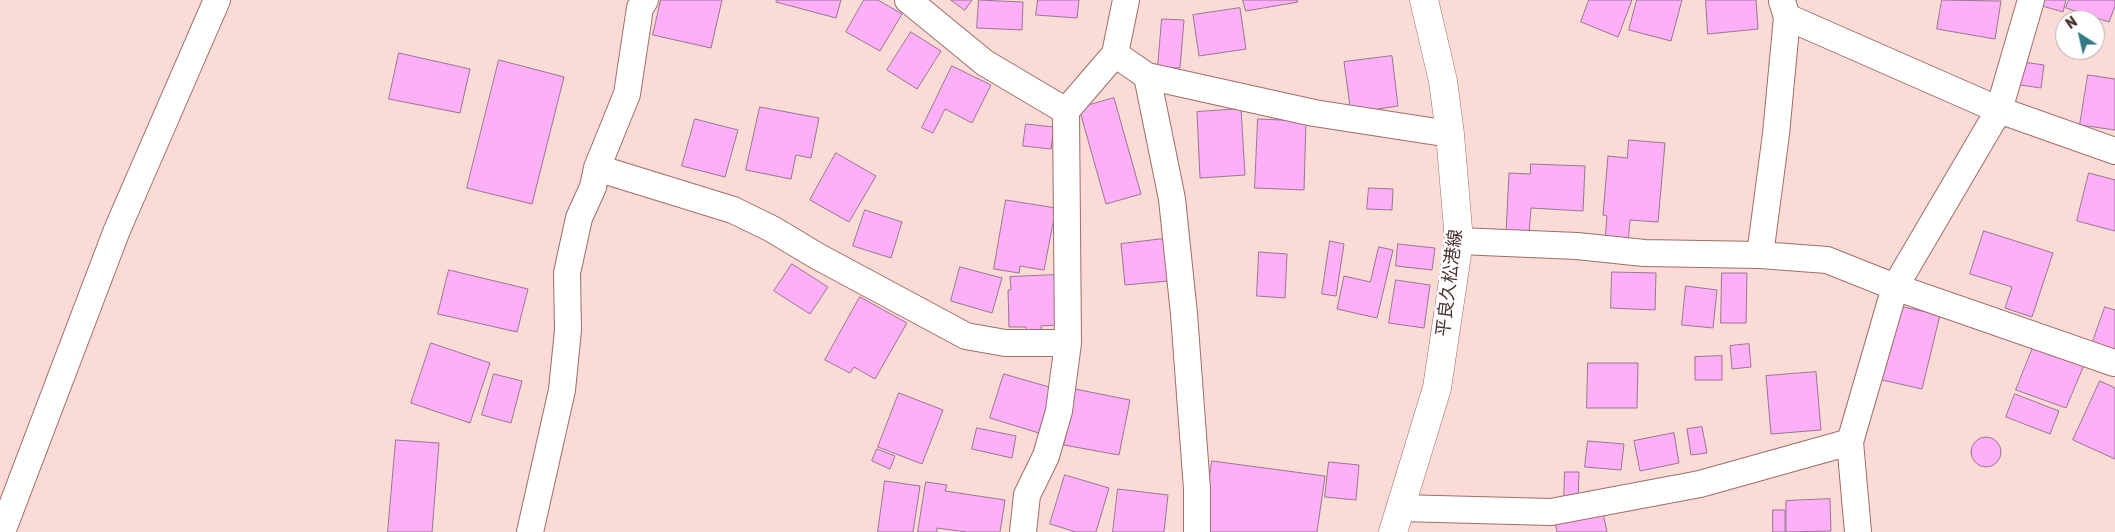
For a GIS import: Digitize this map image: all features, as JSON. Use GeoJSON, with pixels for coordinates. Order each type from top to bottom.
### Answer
{"type":"FeatureCollection","features":[{"type":"Feature","properties":{"kind":"main road","name":"平良久松港線"},"geometry":{"type":"LineString","coordinates":[[1397,520],[1437,388],[1459,241],[1450,134],[1443,81],[1424,0]]}},
{"type":"Feature","properties":{"kind":"street"},"geometry":{"type":"LineString","coordinates":[[2,532],[117,230],[217,0]]}},
{"type":"Feature","properties":{"kind":"street"},"geometry":{"type":"LineString","coordinates":[[530,532],[562,390],[568,330],[567,273],[579,218],[593,187],[597,168],[627,94],[640,8],[645,0]]}},
{"type":"Feature","properties":{"kind":"street"},"geometry":{"type":"LineString","coordinates":[[908,0],[985,63],[1066,111]]}},
{"type":"Feature","properties":{"kind":"street"},"geometry":{"type":"LineString","coordinates":[[1023,532],[1027,495],[1046,456],[1059,411],[1068,343],[1066,111],[1115,54],[1126,0]]}},
{"type":"Feature","properties":{"kind":"street"},"geometry":{"type":"LineString","coordinates":[[1858,532],[1850,442],[1895,287],[1998,110],[2031,0]]}},
{"type":"Feature","properties":{"kind":"street"},"geometry":{"type":"LineString","coordinates":[[1760,255],[1776,134],[1784,9],[1998,110],[2115,151]]}},
{"type":"Feature","properties":{"kind":"street"},"geometry":{"type":"LineString","coordinates":[[1115,54],[1147,76],[1314,113],[1450,134]]}},
{"type":"Feature","properties":{"kind":"street"},"geometry":{"type":"LineString","coordinates":[[1147,76],[1172,199],[1184,314],[1196,480],[1197,532]]}},
{"type":"Feature","properties":{"kind":"street"},"geometry":{"type":"LineString","coordinates":[[597,168],[733,210],[772,229],[817,256],[966,336],[1005,342],[1068,343]]}},
{"type":"Feature","properties":{"kind":"street"},"geometry":{"type":"LineString","coordinates":[[1459,241],[1577,246],[1644,253],[1760,255],[1827,260],[1895,287],[2114,363]]}},
{"type":"Feature","properties":{"kind":"street"},"geometry":{"type":"LineString","coordinates":[[1397,520],[1551,512],[1700,484],[1850,442]]}},
{"type":"Feature","properties":{"kind":"building"},"geometry":{"type":"Polygon","coordinates":[[[661,0],[722,0],[711,48],[653,35],[661,0]]]}},
{"type":"Feature","properties":{"kind":"building"},"geometry":{"type":"Polygon","coordinates":[[[777,0],[841,0],[836,18],[776,2],[777,0]]]}},
{"type":"Feature","properties":{"kind":"building"},"geometry":{"type":"Polygon","coordinates":[[[864,0],[878,0],[902,14],[880,51],[846,32],[864,0]]]}},
{"type":"Feature","properties":{"kind":"building"},"geometry":{"type":"Polygon","coordinates":[[[951,0],[972,0],[965,10],[951,0]]]}},
{"type":"Feature","properties":{"kind":"building"},"geometry":{"type":"Polygon","coordinates":[[[979,0],[1023,2],[1022,30],[977,28],[979,0]]]}},
{"type":"Feature","properties":{"kind":"building"},"geometry":{"type":"Polygon","coordinates":[[[1038,0],[1079,0],[1077,18],[1036,15],[1038,0]]]}},
{"type":"Feature","properties":{"kind":"building"},"geometry":{"type":"Polygon","coordinates":[[[1243,0],[1297,0],[1298,2],[1246,11],[1243,0]]]}},
{"type":"Feature","properties":{"kind":"building"},"geometry":{"type":"Polygon","coordinates":[[[1589,0],[1632,0],[1618,37],[1581,22],[1589,0]]]}},
{"type":"Feature","properties":{"kind":"building"},"geometry":{"type":"Polygon","coordinates":[[[1637,0],[1682,0],[1671,41],[1629,30],[1637,0]]]}},
{"type":"Feature","properties":{"kind":"building"},"geometry":{"type":"Polygon","coordinates":[[[1706,0],[1756,0],[1758,29],[1708,34],[1706,0]]]}},
{"type":"Feature","properties":{"kind":"building"},"geometry":{"type":"Polygon","coordinates":[[[1942,0],[2001,1],[1995,39],[1937,29],[1942,0]]]}},
{"type":"Feature","properties":{"kind":"building"},"geometry":{"type":"Polygon","coordinates":[[[2040,0],[2066,0],[2064,10],[2039,5],[2040,0]]]}},
{"type":"Feature","properties":{"kind":"building"},"geometry":{"type":"Polygon","coordinates":[[[2069,0],[2115,0],[2115,6],[2109,22],[2105,21],[2105,10],[2072,10],[2066,8],[2069,0]]]}},
{"type":"Feature","properties":{"kind":"building"},"geometry":{"type":"Polygon","coordinates":[[[1240,8],[1246,49],[1199,56],[1193,15],[1240,8]]]}},
{"type":"Feature","properties":{"kind":"building"},"geometry":{"type":"Polygon","coordinates":[[[1162,19],[1184,20],[1180,68],[1158,67],[1162,19]]]}},
{"type":"Feature","properties":{"kind":"building"},"geometry":{"type":"Polygon","coordinates":[[[911,32],[941,51],[917,89],[887,70],[911,32]]]}},
{"type":"Feature","properties":{"kind":"building"},"geometry":{"type":"Polygon","coordinates":[[[399,53],[470,69],[460,113],[389,99],[399,53]]]}},
{"type":"Feature","properties":{"kind":"building"},"geometry":{"type":"Polygon","coordinates":[[[1392,56],[1398,106],[1351,113],[1344,62],[1392,56]]]}},
{"type":"Feature","properties":{"kind":"building"},"geometry":{"type":"Polygon","coordinates":[[[499,60],[564,77],[532,204],[467,188],[499,60]]]}},
{"type":"Feature","properties":{"kind":"building"},"geometry":{"type":"Polygon","coordinates":[[[2023,62],[2044,65],[2041,88],[2020,85],[2023,62]]]}},
{"type":"Feature","properties":{"kind":"building"},"geometry":{"type":"Polygon","coordinates":[[[952,66],[991,85],[972,123],[945,109],[933,133],[922,128],[952,66]]]}},
{"type":"Feature","properties":{"kind":"building"},"geometry":{"type":"Polygon","coordinates":[[[2088,75],[2115,79],[2115,130],[2080,125],[2088,75]]]}},
{"type":"Feature","properties":{"kind":"building"},"geometry":{"type":"Polygon","coordinates":[[[1114,98],[1141,194],[1106,204],[1079,108],[1114,98]]]}},
{"type":"Feature","properties":{"kind":"building"},"geometry":{"type":"Polygon","coordinates":[[[760,107],[819,118],[811,158],[796,155],[791,179],[746,170],[760,107]]]}},
{"type":"Feature","properties":{"kind":"building"},"geometry":{"type":"Polygon","coordinates":[[[1241,109],[1245,175],[1200,178],[1197,112],[1241,109]]]}},
{"type":"Feature","properties":{"kind":"building"},"geometry":{"type":"Polygon","coordinates":[[[695,119],[738,130],[725,177],[682,166],[695,119]]]}},
{"type":"Feature","properties":{"kind":"building"},"geometry":{"type":"Polygon","coordinates":[[[1258,119],[1306,121],[1304,190],[1255,188],[1258,119]]]}},
{"type":"Feature","properties":{"kind":"building"},"geometry":{"type":"Polygon","coordinates":[[[1026,124],[1054,127],[1051,149],[1023,146],[1026,124]]]}},
{"type":"Feature","properties":{"kind":"building"},"geometry":{"type":"Polygon","coordinates":[[[1629,140],[1665,143],[1658,222],[1630,220],[1628,243],[1605,241],[1607,216],[1603,215],[1608,156],[1627,158],[1629,140]]]}},
{"type":"Feature","properties":{"kind":"building"},"geometry":{"type":"Polygon","coordinates":[[[836,153],[876,176],[849,222],[810,200],[836,153]]]}},
{"type":"Feature","properties":{"kind":"building"},"geometry":{"type":"Polygon","coordinates":[[[1531,164],[1585,166],[1583,211],[1531,208],[1529,234],[1506,233],[1509,173],[1530,174],[1531,164]]]}},
{"type":"Feature","properties":{"kind":"building"},"geometry":{"type":"Polygon","coordinates":[[[2089,173],[2115,180],[2115,231],[2077,221],[2089,173]]]}},
{"type":"Feature","properties":{"kind":"building"},"geometry":{"type":"Polygon","coordinates":[[[1369,188],[1393,189],[1392,210],[1367,209],[1369,188]]]}},
{"type":"Feature","properties":{"kind":"building"},"geometry":{"type":"Polygon","coordinates":[[[1006,200],[1056,208],[1044,270],[1020,266],[1019,273],[994,269],[1006,200]]]}},
{"type":"Feature","properties":{"kind":"building"},"geometry":{"type":"Polygon","coordinates":[[[865,210],[902,222],[891,258],[853,246],[865,210]]]}},
{"type":"Feature","properties":{"kind":"building"},"geometry":{"type":"Polygon","coordinates":[[[1984,231],[2053,253],[2032,317],[2005,308],[2012,287],[1970,274],[1984,231]]]}},
{"type":"Feature","properties":{"kind":"building"},"geometry":{"type":"Polygon","coordinates":[[[1163,239],[1168,281],[1125,285],[1121,244],[1163,239]]]}},
{"type":"Feature","properties":{"kind":"building"},"geometry":{"type":"Polygon","coordinates":[[[1330,241],[1344,244],[1336,296],[1322,294],[1330,241]]]}},
{"type":"Feature","properties":{"kind":"building"},"geometry":{"type":"Polygon","coordinates":[[[1398,244],[1435,248],[1432,270],[1396,266],[1398,244]]]}},
{"type":"Feature","properties":{"kind":"building"},"geometry":{"type":"Polygon","coordinates":[[[1379,247],[1393,250],[1377,318],[1337,309],[1344,276],[1370,282],[1379,247]]]}},
{"type":"Feature","properties":{"kind":"building"},"geometry":{"type":"Polygon","coordinates":[[[1259,252],[1287,254],[1285,298],[1257,296],[1259,252]]]}},
{"type":"Feature","properties":{"kind":"building"},"geometry":{"type":"Polygon","coordinates":[[[792,264],[828,287],[810,314],[774,291],[792,264]]]}},
{"type":"Feature","properties":{"kind":"building"},"geometry":{"type":"Polygon","coordinates":[[[960,267],[1002,278],[992,313],[951,301],[960,267]]]}},
{"type":"Feature","properties":{"kind":"building"},"geometry":{"type":"Polygon","coordinates":[[[449,270],[528,289],[517,332],[438,314],[449,270]]]}},
{"type":"Feature","properties":{"kind":"building"},"geometry":{"type":"Polygon","coordinates":[[[1612,272],[1656,273],[1655,310],[1611,308],[1612,272]]]}},
{"type":"Feature","properties":{"kind":"building"},"geometry":{"type":"Polygon","coordinates":[[[1722,273],[1747,273],[1746,323],[1721,323],[1722,273]]]}},
{"type":"Feature","properties":{"kind":"building"},"geometry":{"type":"Polygon","coordinates":[[[1055,275],[1057,325],[1041,326],[1042,335],[1026,336],[1026,327],[1009,327],[1008,290],[1011,290],[1010,277],[1055,275]]]}},
{"type":"Feature","properties":{"kind":"building"},"geometry":{"type":"Polygon","coordinates":[[[1396,280],[1430,285],[1424,328],[1389,323],[1396,280]]]}},
{"type":"Feature","properties":{"kind":"building"},"geometry":{"type":"Polygon","coordinates":[[[1686,286],[1717,290],[1713,328],[1682,325],[1686,286]]]}},
{"type":"Feature","properties":{"kind":"building"},"geometry":{"type":"Polygon","coordinates":[[[860,297],[907,323],[875,379],[854,367],[850,373],[825,360],[860,297]]]}},
{"type":"Feature","properties":{"kind":"building"},"geometry":{"type":"Polygon","coordinates":[[[1899,306],[1940,315],[1922,389],[1882,380],[1899,306]]]}},
{"type":"Feature","properties":{"kind":"building"},"geometry":{"type":"Polygon","coordinates":[[[2105,307],[2115,310],[2115,358],[2090,350],[2105,307]]]}},
{"type":"Feature","properties":{"kind":"building"},"geometry":{"type":"Polygon","coordinates":[[[431,343],[490,363],[470,423],[411,403],[431,343]]]}},
{"type":"Feature","properties":{"kind":"building"},"geometry":{"type":"Polygon","coordinates":[[[1749,344],[1751,367],[1732,369],[1730,346],[1749,344]]]}},
{"type":"Feature","properties":{"kind":"building"},"geometry":{"type":"Polygon","coordinates":[[[2034,345],[2084,365],[2066,408],[2016,390],[2034,345]]]}},
{"type":"Feature","properties":{"kind":"building"},"geometry":{"type":"Polygon","coordinates":[[[1722,356],[1722,380],[1695,380],[1695,357],[1722,356]]]}},
{"type":"Feature","properties":{"kind":"building"},"geometry":{"type":"Polygon","coordinates":[[[1588,363],[1638,363],[1637,408],[1587,408],[1588,363]]]}},
{"type":"Feature","properties":{"kind":"building"},"geometry":{"type":"Polygon","coordinates":[[[1816,372],[1821,430],[1771,434],[1766,376],[1816,372]]]}},
{"type":"Feature","properties":{"kind":"building"},"geometry":{"type":"Polygon","coordinates":[[[494,374],[522,381],[511,423],[482,415],[494,374]]]}},
{"type":"Feature","properties":{"kind":"building"},"geometry":{"type":"Polygon","coordinates":[[[1004,374],[1056,389],[1042,434],[990,418],[1004,374]]]}},
{"type":"Feature","properties":{"kind":"building"},"geometry":{"type":"Polygon","coordinates":[[[2100,381],[2115,388],[2115,459],[2073,440],[2100,381]]]}},
{"type":"Feature","properties":{"kind":"building"},"geometry":{"type":"Polygon","coordinates":[[[1075,389],[1130,400],[1119,455],[1064,445],[1075,389]]]}},
{"type":"Feature","properties":{"kind":"building"},"geometry":{"type":"Polygon","coordinates":[[[899,393],[943,410],[922,464],[878,447],[899,393]]]}},
{"type":"Feature","properties":{"kind":"building"},"geometry":{"type":"Polygon","coordinates":[[[2015,394],[2059,411],[2050,434],[2006,417],[2015,394]]]}},
{"type":"Feature","properties":{"kind":"building"},"geometry":{"type":"Polygon","coordinates":[[[1702,427],[1707,453],[1691,455],[1687,429],[1702,427]]]}},
{"type":"Feature","properties":{"kind":"building"},"geometry":{"type":"Polygon","coordinates":[[[977,428],[1016,436],[1012,458],[972,449],[977,428]]]}},
{"type":"Feature","properties":{"kind":"building"},"geometry":{"type":"Polygon","coordinates":[[[1674,433],[1679,463],[1640,471],[1634,441],[1674,433]]]}},
{"type":"Feature","properties":{"kind":"building"},"geometry":{"type":"Polygon","coordinates":[[[1986,437],[1997,441],[2001,452],[1997,463],[1986,467],[1975,463],[1971,452],[1975,441],[1986,437]]]}},
{"type":"Feature","properties":{"kind":"building"},"geometry":{"type":"Polygon","coordinates":[[[396,440],[439,443],[432,532],[388,532],[396,440]]]}},
{"type":"Feature","properties":{"kind":"building"},"geometry":{"type":"Polygon","coordinates":[[[1588,441],[1624,444],[1621,470],[1585,467],[1588,441]]]}},
{"type":"Feature","properties":{"kind":"building"},"geometry":{"type":"Polygon","coordinates":[[[877,449],[895,456],[890,469],[872,461],[877,449]]]}},
{"type":"Feature","properties":{"kind":"building"},"geometry":{"type":"Polygon","coordinates":[[[1212,461],[1325,476],[1317,532],[1202,532],[1212,461]]]}},
{"type":"Feature","properties":{"kind":"building"},"geometry":{"type":"Polygon","coordinates":[[[1329,462],[1359,465],[1356,500],[1325,497],[1329,462]]]}},
{"type":"Feature","properties":{"kind":"building"},"geometry":{"type":"Polygon","coordinates":[[[1565,472],[1579,472],[1578,501],[1564,501],[1565,472]]]}},
{"type":"Feature","properties":{"kind":"building"},"geometry":{"type":"Polygon","coordinates":[[[1065,475],[1109,488],[1096,532],[1076,532],[1050,524],[1065,475]]]}},
{"type":"Feature","properties":{"kind":"building"},"geometry":{"type":"Polygon","coordinates":[[[885,481],[920,486],[913,532],[878,532],[885,481]]]}},
{"type":"Feature","properties":{"kind":"building"},"geometry":{"type":"Polygon","coordinates":[[[926,482],[947,485],[945,491],[1005,500],[1000,532],[967,532],[937,528],[937,532],[918,532],[926,482]]]}},
{"type":"Feature","properties":{"kind":"building"},"geometry":{"type":"Polygon","coordinates":[[[1118,489],[1168,495],[1164,532],[1113,532],[1118,489]]]}},
{"type":"Feature","properties":{"kind":"building"},"geometry":{"type":"Polygon","coordinates":[[[1830,499],[1831,531],[1786,532],[1786,501],[1830,499]]]}},
{"type":"Feature","properties":{"kind":"building"},"geometry":{"type":"Polygon","coordinates":[[[1773,510],[1785,510],[1785,532],[1773,532],[1773,510]]]}},
{"type":"Feature","properties":{"kind":"building"},"geometry":{"type":"Polygon","coordinates":[[[1603,513],[1607,532],[1557,532],[1555,522],[1603,513]]]}}]}
